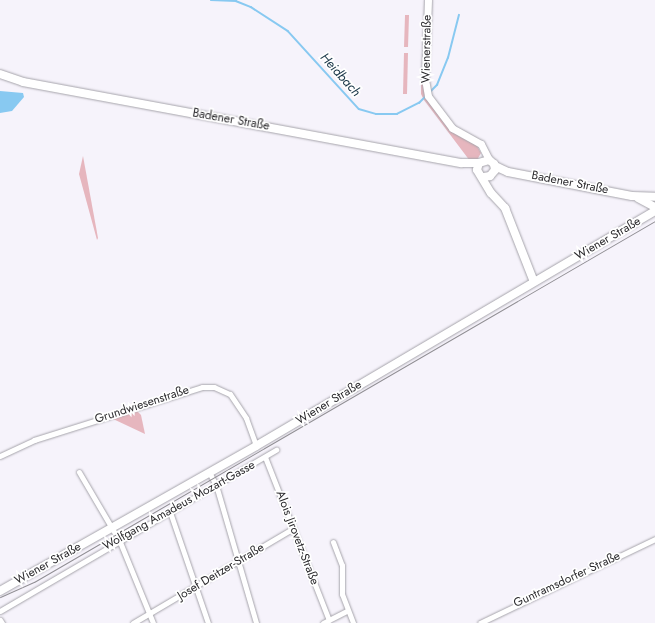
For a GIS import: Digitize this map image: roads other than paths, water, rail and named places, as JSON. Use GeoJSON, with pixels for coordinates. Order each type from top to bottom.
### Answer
{"type":"FeatureCollection","features":[{"type":"Feature","properties":{"kind":"main road","name":"Badener Straße"},"geometry":{"type":"LineString","coordinates":[[0,74],[30,83],[632,196]]}},
{"type":"Feature","properties":{"kind":"main road"},"geometry":{"type":"LineString","coordinates":[[486,168],[491,192],[505,208],[534,282]]}},
{"type":"Feature","properties":{"kind":"main road"},"geometry":{"type":"LineString","coordinates":[[632,196],[655,197]]}},
{"type":"Feature","properties":{"kind":"main road"},"geometry":{"type":"LineString","coordinates":[[632,196],[655,207]]}},
{"type":"Feature","properties":{"kind":"main road","name":"Wiener Straße"},"geometry":{"type":"LineString","coordinates":[[0,591],[256,446],[655,211]]}},
{"type":"Feature","properties":{"kind":"street","name":"Wienerstraße"},"geometry":{"type":"LineString","coordinates":[[428,0],[427,93],[452,128],[481,144],[486,168]]}},
{"type":"Feature","properties":{"kind":"street","name":"Grundwiesenstraße"},"geometry":{"type":"LineString","coordinates":[[0,456],[34,440],[202,386],[214,387],[230,394],[246,418],[256,446]]}},
{"type":"Feature","properties":{"kind":"street","name":"Wolfgang Amadeus Mozart-Gasse"},"geometry":{"type":"LineString","coordinates":[[0,611],[60,574],[120,542],[276,450]]}},
{"type":"Feature","properties":{"kind":"street","name":"Alois Jirovetz-Straße"},"geometry":{"type":"LineString","coordinates":[[265,457],[328,620]]}},
{"type":"Feature","properties":{"kind":"street"},"geometry":{"type":"LineString","coordinates":[[79,472],[120,542],[153,623]]}},
{"type":"Feature","properties":{"kind":"street"},"geometry":{"type":"LineString","coordinates":[[209,472],[216,485],[256,623]]}},
{"type":"Feature","properties":{"kind":"street"},"geometry":{"type":"LineString","coordinates":[[170,512],[208,623]]}},
{"type":"Feature","properties":{"kind":"street","name":"Josef Deitzer-Straße"},"geometry":{"type":"LineString","coordinates":[[133,623],[239,562],[292,529]]}},
{"type":"Feature","properties":{"kind":"street","name":"Guntramsdorfer Straße"},"geometry":{"type":"LineString","coordinates":[[480,623],[655,539]]}},
{"type":"Feature","properties":{"kind":"street"},"geometry":{"type":"LineString","coordinates":[[333,542],[342,565],[342,594],[353,623]]}},
{"type":"Feature","properties":{"kind":"street"},"geometry":{"type":"LineString","coordinates":[[323,623],[347,610]]}},
{"type":"Feature","properties":{"kind":"water"},"geometry":{"type":"Polygon","coordinates":[[[0,91],[23,93],[24,97],[12,111],[0,113],[0,91]]]}},
{"type":"Feature","properties":{"kind":"waterway","name":"Heidbach"},"geometry":{"type":"LineString","coordinates":[[211,0],[236,1],[251,7],[288,31],[359,109],[376,114],[397,114],[419,103],[426,96]]}},
{"type":"Feature","properties":{"kind":"waterway","name":"Heidbach"},"geometry":{"type":"LineString","coordinates":[[430,92],[437,85],[448,58],[459,15]]}},
{"type":"Feature","properties":{"kind":"tram line"},"geometry":{"type":"LineString","coordinates":[[0,597],[34,582],[655,221]]}}]}
